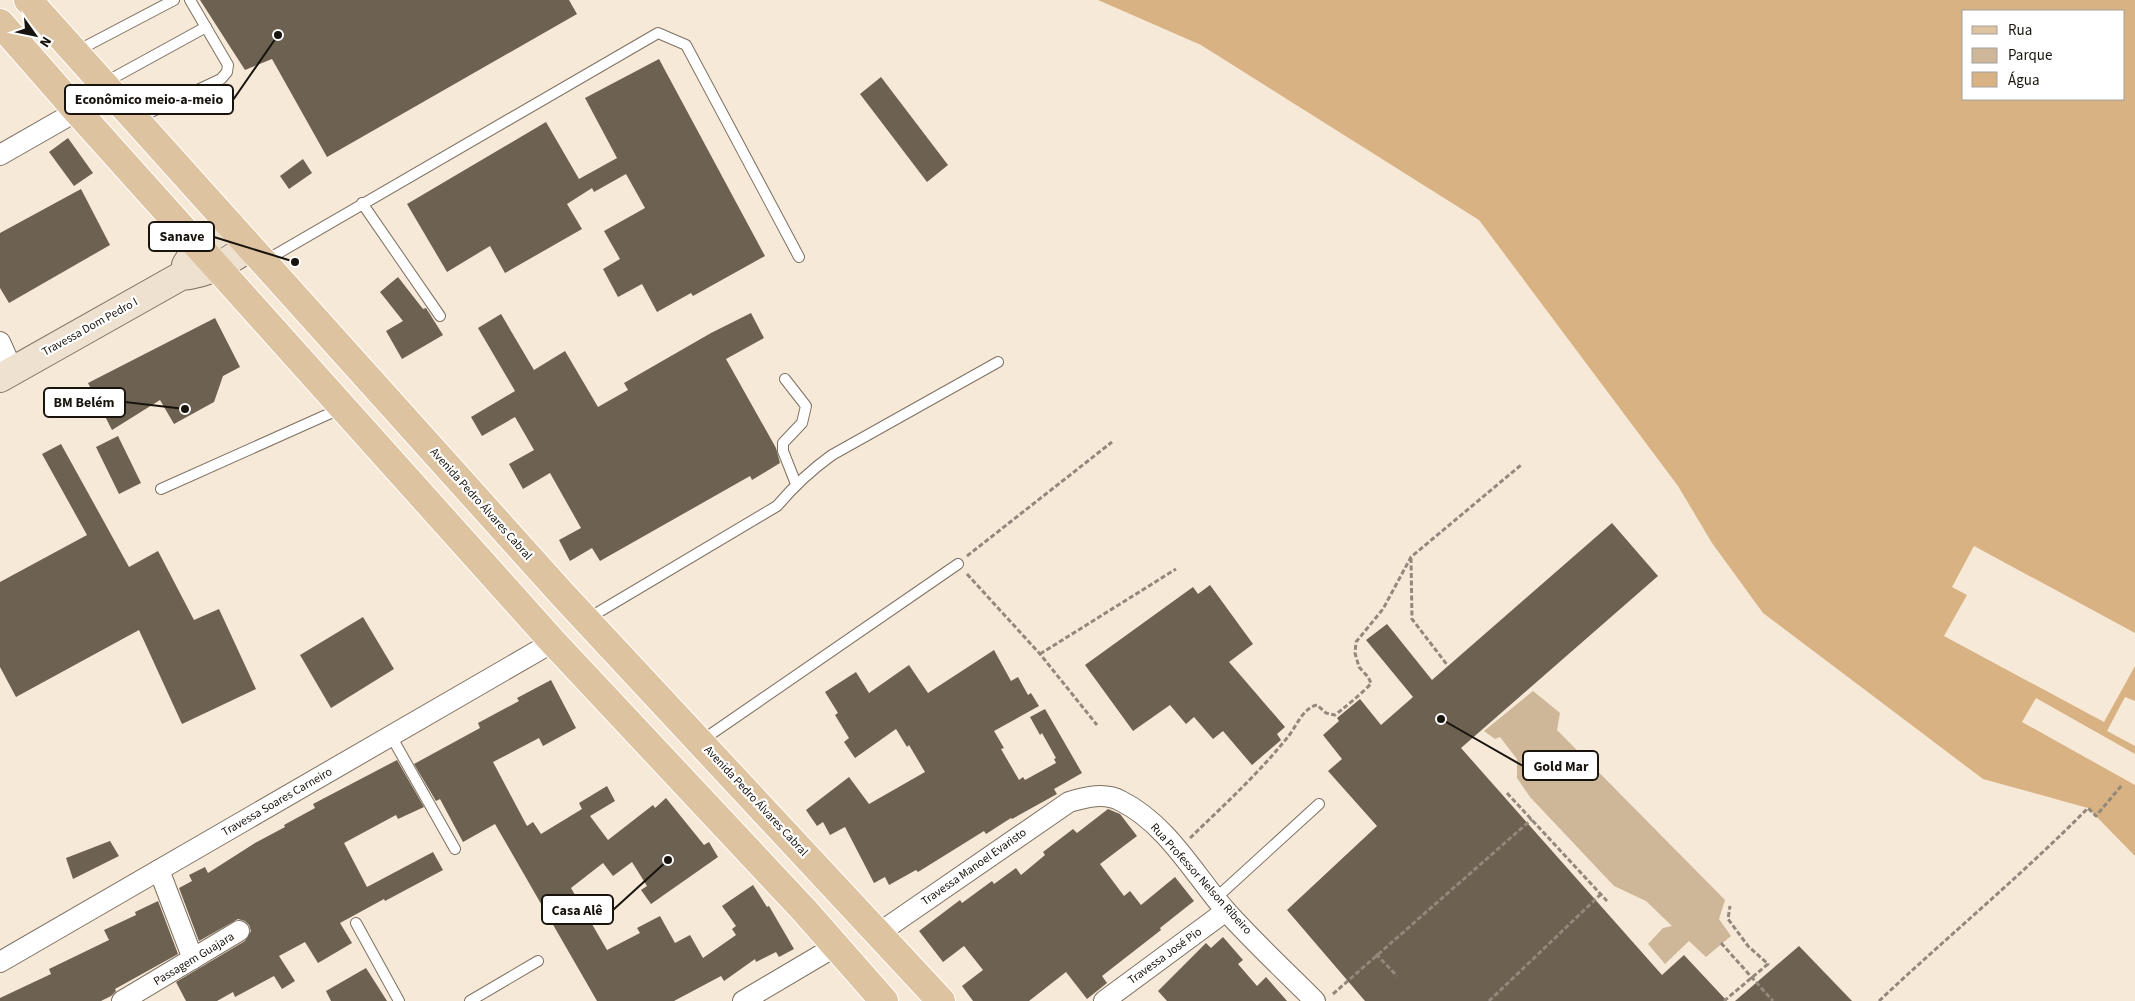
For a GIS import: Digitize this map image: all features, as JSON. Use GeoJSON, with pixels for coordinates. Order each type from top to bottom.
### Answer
{"type":"FeatureCollection","features":[{"type":"Feature","properties":{"kind":"main road","name":"Avenida Pedro Álvares Cabral"},"geometry":{"type":"LineString","coordinates":[[28,0],[586,619],[941,1001]]}},
{"type":"Feature","properties":{"kind":"main road"},"geometry":{"type":"LineString","coordinates":[[0,23],[553,642],[804,910],[884,1001]]}},
{"type":"Feature","properties":{"kind":"main road"},"geometry":{"type":"LineString","coordinates":[[804,910],[818,914],[854,942],[865,941],[879,933]]}},
{"type":"Feature","properties":{"kind":"street"},"geometry":{"type":"LineString","coordinates":[[0,155],[77,111]]}},
{"type":"Feature","properties":{"kind":"street"},"geometry":{"type":"LineString","coordinates":[[181,276],[198,246],[230,225]]}},
{"type":"Feature","properties":{"kind":"street","name":"Travessa Dom Pedro I"},"geometry":{"type":"LineString","coordinates":[[6,374],[181,276],[193,275],[256,255]]}},
{"type":"Feature","properties":{"kind":"street"},"geometry":{"type":"LineString","coordinates":[[0,342],[6,374]]}},
{"type":"Feature","properties":{"kind":"street","name":"Travessa Soares Carneiro"},"geometry":{"type":"LineString","coordinates":[[0,962],[553,642]]}},
{"type":"Feature","properties":{"kind":"street","name":"Rua Professor Nelson Ribeiro"},"geometry":{"type":"LineString","coordinates":[[1069,802],[1086,797],[1103,796],[1120,800],[1138,811],[1177,850],[1221,904],[1324,997]]}},
{"type":"Feature","properties":{"kind":"street","name":"Travessa Manoel Evaristo"},"geometry":{"type":"LineString","coordinates":[[879,933],[1069,802]]}},
{"type":"Feature","properties":{"kind":"street"},"geometry":{"type":"LineString","coordinates":[[159,870],[193,960]]}},
{"type":"Feature","properties":{"kind":"street","name":"Travessa José Pio"},"geometry":{"type":"LineString","coordinates":[[1104,1001],[1221,904]]}},
{"type":"Feature","properties":{"kind":"street","name":"Passagem Guajara"},"geometry":{"type":"LineString","coordinates":[[122,1001],[240,931]]}},
{"type":"Feature","properties":{"kind":"street"},"geometry":{"type":"LineString","coordinates":[[743,1001],[836,946]]}},
{"type":"Feature","properties":{"kind":"lane"},"geometry":{"type":"LineString","coordinates":[[75,52],[174,0]]}},
{"type":"Feature","properties":{"kind":"lane"},"geometry":{"type":"LineString","coordinates":[[136,120],[221,79],[227,72],[228,65],[190,0]]}},
{"type":"Feature","properties":{"kind":"lane"},"geometry":{"type":"LineString","coordinates":[[103,83],[206,27]]}},
{"type":"Feature","properties":{"kind":"lane"},"geometry":{"type":"LineString","coordinates":[[256,255],[362,203],[658,33],[686,45],[799,257]]}},
{"type":"Feature","properties":{"kind":"lane"},"geometry":{"type":"LineString","coordinates":[[362,203],[440,316]]}},
{"type":"Feature","properties":{"kind":"lane"},"geometry":{"type":"LineString","coordinates":[[586,619],[762,516],[777,506],[811,470],[832,455],[998,362]]}},
{"type":"Feature","properties":{"kind":"lane"},"geometry":{"type":"LineString","coordinates":[[785,378],[806,406],[802,423],[783,443],[783,451],[796,484]]}},
{"type":"Feature","properties":{"kind":"lane"},"geometry":{"type":"LineString","coordinates":[[162,489],[343,408]]}},
{"type":"Feature","properties":{"kind":"lane"},"geometry":{"type":"LineString","coordinates":[[700,742],[958,564]]}},
{"type":"Feature","properties":{"kind":"lane"},"geometry":{"type":"LineString","coordinates":[[391,736],[455,849]]}},
{"type":"Feature","properties":{"kind":"lane"},"geometry":{"type":"LineString","coordinates":[[1221,904],[1319,804]]}},
{"type":"Feature","properties":{"kind":"lane"},"geometry":{"type":"LineString","coordinates":[[356,923],[399,1001]]}},
{"type":"Feature","properties":{"kind":"lane"},"geometry":{"type":"LineString","coordinates":[[470,1001],[538,961]]}},
{"type":"Feature","properties":{"kind":"path"},"geometry":{"type":"LineString","coordinates":[[1097,724],[1040,654],[958,564],[1112,442]]}},
{"type":"Feature","properties":{"kind":"path"},"geometry":{"type":"LineString","coordinates":[[1177,850],[1243,786],[1288,737],[1298,720],[1313,706],[1317,705],[1326,713],[1335,715],[1368,688],[1371,683],[1359,667],[1355,653],[1356,642],[1383,609],[1411,557],[1521,465]]}},
{"type":"Feature","properties":{"kind":"path"},"geometry":{"type":"LineString","coordinates":[[1411,557],[1412,620],[1448,666]]}},
{"type":"Feature","properties":{"kind":"path"},"geometry":{"type":"LineString","coordinates":[[1040,654],[1176,570]]}},
{"type":"Feature","properties":{"kind":"path"},"geometry":{"type":"LineString","coordinates":[[1879,1001],[2045,851],[2088,808],[2096,816],[2122,786]]}},
{"type":"Feature","properties":{"kind":"path"},"geometry":{"type":"LineString","coordinates":[[1507,793],[1607,901]]}},
{"type":"Feature","properties":{"kind":"path"},"geometry":{"type":"LineString","coordinates":[[1324,997],[1532,819]]}},
{"type":"Feature","properties":{"kind":"path"},"geometry":{"type":"LineString","coordinates":[[1489,1001],[1601,894]]}},
{"type":"Feature","properties":{"kind":"path"},"geometry":{"type":"LineString","coordinates":[[1724,1001],[1768,964],[1748,946],[1728,919],[1730,906]]}},
{"type":"Feature","properties":{"kind":"path"},"geometry":{"type":"LineString","coordinates":[[1721,943],[1773,1001]]}},
{"type":"Feature","properties":{"kind":"path"},"geometry":{"type":"LineString","coordinates":[[1376,954],[1397,976]]}},
{"type":"Feature","properties":{"kind":"green space"},"geometry":{"type":"Polygon","coordinates":[[[1533,691],[1560,713],[1557,730],[1725,900],[1719,919],[1731,936],[1706,957],[1689,941],[1665,964],[1648,944],[1663,928],[1672,926],[1646,901],[1614,886],[1530,797],[1517,778],[1517,759],[1500,737],[1495,739],[1484,731],[1533,691]]]}},
{"type":"Feature","properties":{"kind":"water"},"geometry":{"type":"Polygon","coordinates":[[[1098,0],[2135,0],[2135,856],[2088,808],[1983,779],[1763,613],[1712,543],[1678,486],[1479,220],[1201,45],[1098,0]]]}},
{"type":"Feature","properties":{"kind":"pier"},"geometry":{"type":"Polygon","coordinates":[[[1974,546],[2135,633],[2135,666],[2104,722],[1944,636],[1967,595],[1952,587],[1974,546]]]}},
{"type":"Feature","properties":{"kind":"pier"},"geometry":{"type":"Polygon","coordinates":[[[2125,697],[2135,701],[2135,746],[2107,731],[2125,697]]]}},
{"type":"Feature","properties":{"kind":"pier"},"geometry":{"type":"Polygon","coordinates":[[[2036,698],[2135,754],[2135,785],[2022,722],[2036,698]]]}},
{"type":"Feature","properties":{"kind":"building"},"geometry":{"type":"Polygon","coordinates":[[[200,0],[569,0],[577,14],[327,157],[272,59],[245,70],[200,0]]]}},
{"type":"Feature","properties":{"kind":"building"},"geometry":{"type":"Polygon","coordinates":[[[659,59],[765,256],[693,296],[691,293],[657,312],[642,284],[618,297],[603,269],[620,259],[604,231],[645,208],[626,174],[594,192],[592,188],[567,204],[582,229],[505,273],[490,246],[447,272],[407,204],[546,122],[579,179],[617,158],[585,98],[659,59]]]}},
{"type":"Feature","properties":{"kind":"building"},"geometry":{"type":"Polygon","coordinates":[[[881,77],[948,165],[927,182],[860,94],[881,77]]]}},
{"type":"Feature","properties":{"kind":"building"},"geometry":{"type":"Polygon","coordinates":[[[68,138],[93,173],[74,186],[49,152],[68,138]]]}},
{"type":"Feature","properties":{"kind":"building"},"geometry":{"type":"Polygon","coordinates":[[[303,159],[312,173],[289,189],[280,176],[303,159]]]}},
{"type":"Feature","properties":{"kind":"building"},"geometry":{"type":"Polygon","coordinates":[[[81,189],[110,245],[9,303],[0,288],[0,233],[81,189]]]}},
{"type":"Feature","properties":{"kind":"building"},"geometry":{"type":"Polygon","coordinates":[[[398,277],[423,309],[426,308],[443,335],[402,359],[386,331],[403,321],[380,292],[398,277]]]}},
{"type":"Feature","properties":{"kind":"building"},"geometry":{"type":"Polygon","coordinates":[[[751,313],[764,338],[726,359],[776,448],[780,463],[752,480],[750,476],[600,561],[592,548],[570,561],[559,540],[581,528],[550,473],[523,489],[509,464],[534,450],[515,417],[482,436],[471,417],[515,391],[478,328],[501,314],[534,370],[565,351],[598,407],[628,390],[624,383],[711,333],[751,313]]]}},
{"type":"Feature","properties":{"kind":"building"},"geometry":{"type":"Polygon","coordinates":[[[215,318],[240,367],[223,376],[214,402],[174,424],[160,400],[112,430],[88,383],[215,318]]]}},
{"type":"Feature","properties":{"kind":"building"},"geometry":{"type":"Polygon","coordinates":[[[118,436],[141,483],[119,494],[96,447],[118,436]]]}},
{"type":"Feature","properties":{"kind":"building"},"geometry":{"type":"Polygon","coordinates":[[[61,444],[129,567],[158,551],[194,620],[219,609],[256,689],[182,724],[139,630],[16,697],[0,667],[0,582],[87,535],[42,454],[61,444]]]}},
{"type":"Feature","properties":{"kind":"building"},"geometry":{"type":"Polygon","coordinates":[[[1612,523],[1658,576],[1461,748],[1662,975],[1684,955],[1727,1001],[1365,1001],[1287,910],[1377,826],[1328,771],[1342,759],[1323,735],[1339,721],[1337,718],[1360,699],[1381,725],[1413,697],[1366,640],[1387,624],[1432,680],[1612,523]]]}},
{"type":"Feature","properties":{"kind":"building"},"geometry":{"type":"Polygon","coordinates":[[[1210,585],[1253,644],[1229,662],[1285,727],[1277,734],[1281,740],[1252,765],[1223,731],[1213,739],[1194,717],[1186,724],[1170,705],[1133,731],[1085,665],[1193,587],[1198,594],[1210,585]]]}},
{"type":"Feature","properties":{"kind":"building"},"geometry":{"type":"Polygon","coordinates":[[[363,617],[394,669],[331,708],[300,655],[363,617]]]}},
{"type":"Feature","properties":{"kind":"building"},"geometry":{"type":"Polygon","coordinates":[[[994,650],[1011,681],[1018,677],[1028,695],[1031,693],[1039,706],[994,731],[1004,748],[1001,749],[1019,780],[1023,777],[1025,780],[1056,763],[1054,759],[1056,758],[1042,733],[1040,735],[1030,717],[1045,709],[1082,773],[1054,789],[1057,794],[1011,818],[986,834],[984,831],[918,872],[916,870],[889,885],[885,877],[874,883],[845,827],[830,835],[823,822],[817,826],[806,810],[849,777],[869,804],[925,772],[909,745],[907,747],[896,729],[855,758],[844,742],[849,738],[835,715],[838,713],[825,692],[856,672],[869,693],[909,665],[928,693],[994,650]]]}},
{"type":"Feature","properties":{"kind":"building"},"geometry":{"type":"Polygon","coordinates":[[[551,680],[576,728],[543,746],[539,738],[493,762],[527,826],[533,822],[541,834],[582,809],[579,803],[607,786],[615,801],[590,816],[608,840],[653,805],[655,808],[666,798],[704,845],[709,842],[718,857],[651,904],[641,890],[647,886],[632,862],[613,876],[603,863],[571,888],[607,950],[640,933],[637,928],[660,916],[675,943],[690,935],[703,958],[736,935],[732,929],[736,926],[722,906],[753,885],[767,907],[769,906],[794,949],[779,957],[776,952],[756,962],[755,959],[724,981],[721,976],[674,1001],[597,1001],[495,824],[463,842],[440,799],[436,801],[414,764],[480,728],[478,723],[519,701],[517,698],[551,680]]]}},
{"type":"Feature","properties":{"kind":"building"},"geometry":{"type":"Polygon","coordinates":[[[397,760],[424,807],[398,819],[396,815],[344,843],[367,887],[433,852],[443,870],[340,923],[352,943],[318,963],[305,942],[279,956],[295,981],[282,989],[274,976],[235,997],[233,992],[217,1001],[186,1001],[176,982],[245,941],[251,931],[245,921],[238,919],[199,941],[179,888],[192,881],[189,875],[205,867],[208,873],[255,843],[285,827],[284,825],[315,808],[313,804],[397,760]]]}},
{"type":"Feature","properties":{"kind":"building"},"geometry":{"type":"Polygon","coordinates":[[[1108,809],[1120,814],[1137,836],[1100,864],[1124,896],[1130,891],[1141,905],[1175,877],[1194,901],[1160,928],[1161,930],[1102,976],[1107,983],[1087,999],[1066,972],[1029,1001],[973,1001],[962,986],[983,970],[964,946],[943,962],[919,931],[960,900],[962,903],[992,881],[994,884],[1016,868],[1021,875],[1045,855],[1043,852],[1073,829],[1077,833],[1108,809]]]}},
{"type":"Feature","properties":{"kind":"building"},"geometry":{"type":"Polygon","coordinates":[[[110,841],[119,856],[73,879],[66,858],[110,841]]]}},
{"type":"Feature","properties":{"kind":"building"},"geometry":{"type":"Polygon","coordinates":[[[158,901],[178,954],[115,989],[116,991],[111,996],[101,1001],[0,1001],[0,998],[51,974],[49,969],[109,940],[104,930],[136,915],[135,912],[158,901]]]}},
{"type":"Feature","properties":{"kind":"building"},"geometry":{"type":"Polygon","coordinates":[[[1223,937],[1243,960],[1238,964],[1257,986],[1266,977],[1287,1001],[1167,1001],[1158,991],[1206,943],[1211,948],[1223,937]]]}},
{"type":"Feature","properties":{"kind":"building"},"geometry":{"type":"Polygon","coordinates":[[[1799,946],[1852,1001],[1735,1001],[1799,946]]]}},
{"type":"Feature","properties":{"kind":"building"},"geometry":{"type":"Polygon","coordinates":[[[366,968],[387,1001],[331,1001],[326,991],[366,968]]]}},
{"type":"Feature","properties":{"kind":"place","name":"Econômico meio-a-meio"},"geometry":{"type":"Point","coordinates":[278,35]}},
{"type":"Feature","properties":{"kind":"place","name":"Sanave"},"geometry":{"type":"Point","coordinates":[295,262]}},
{"type":"Feature","properties":{"kind":"place","name":"BM Belém"},"geometry":{"type":"Point","coordinates":[185,409]}},
{"type":"Feature","properties":{"kind":"place","name":"Gold Mar"},"geometry":{"type":"Point","coordinates":[1441,719]}},
{"type":"Feature","properties":{"kind":"place","name":"Casa Alê"},"geometry":{"type":"Point","coordinates":[668,860]}}]}
